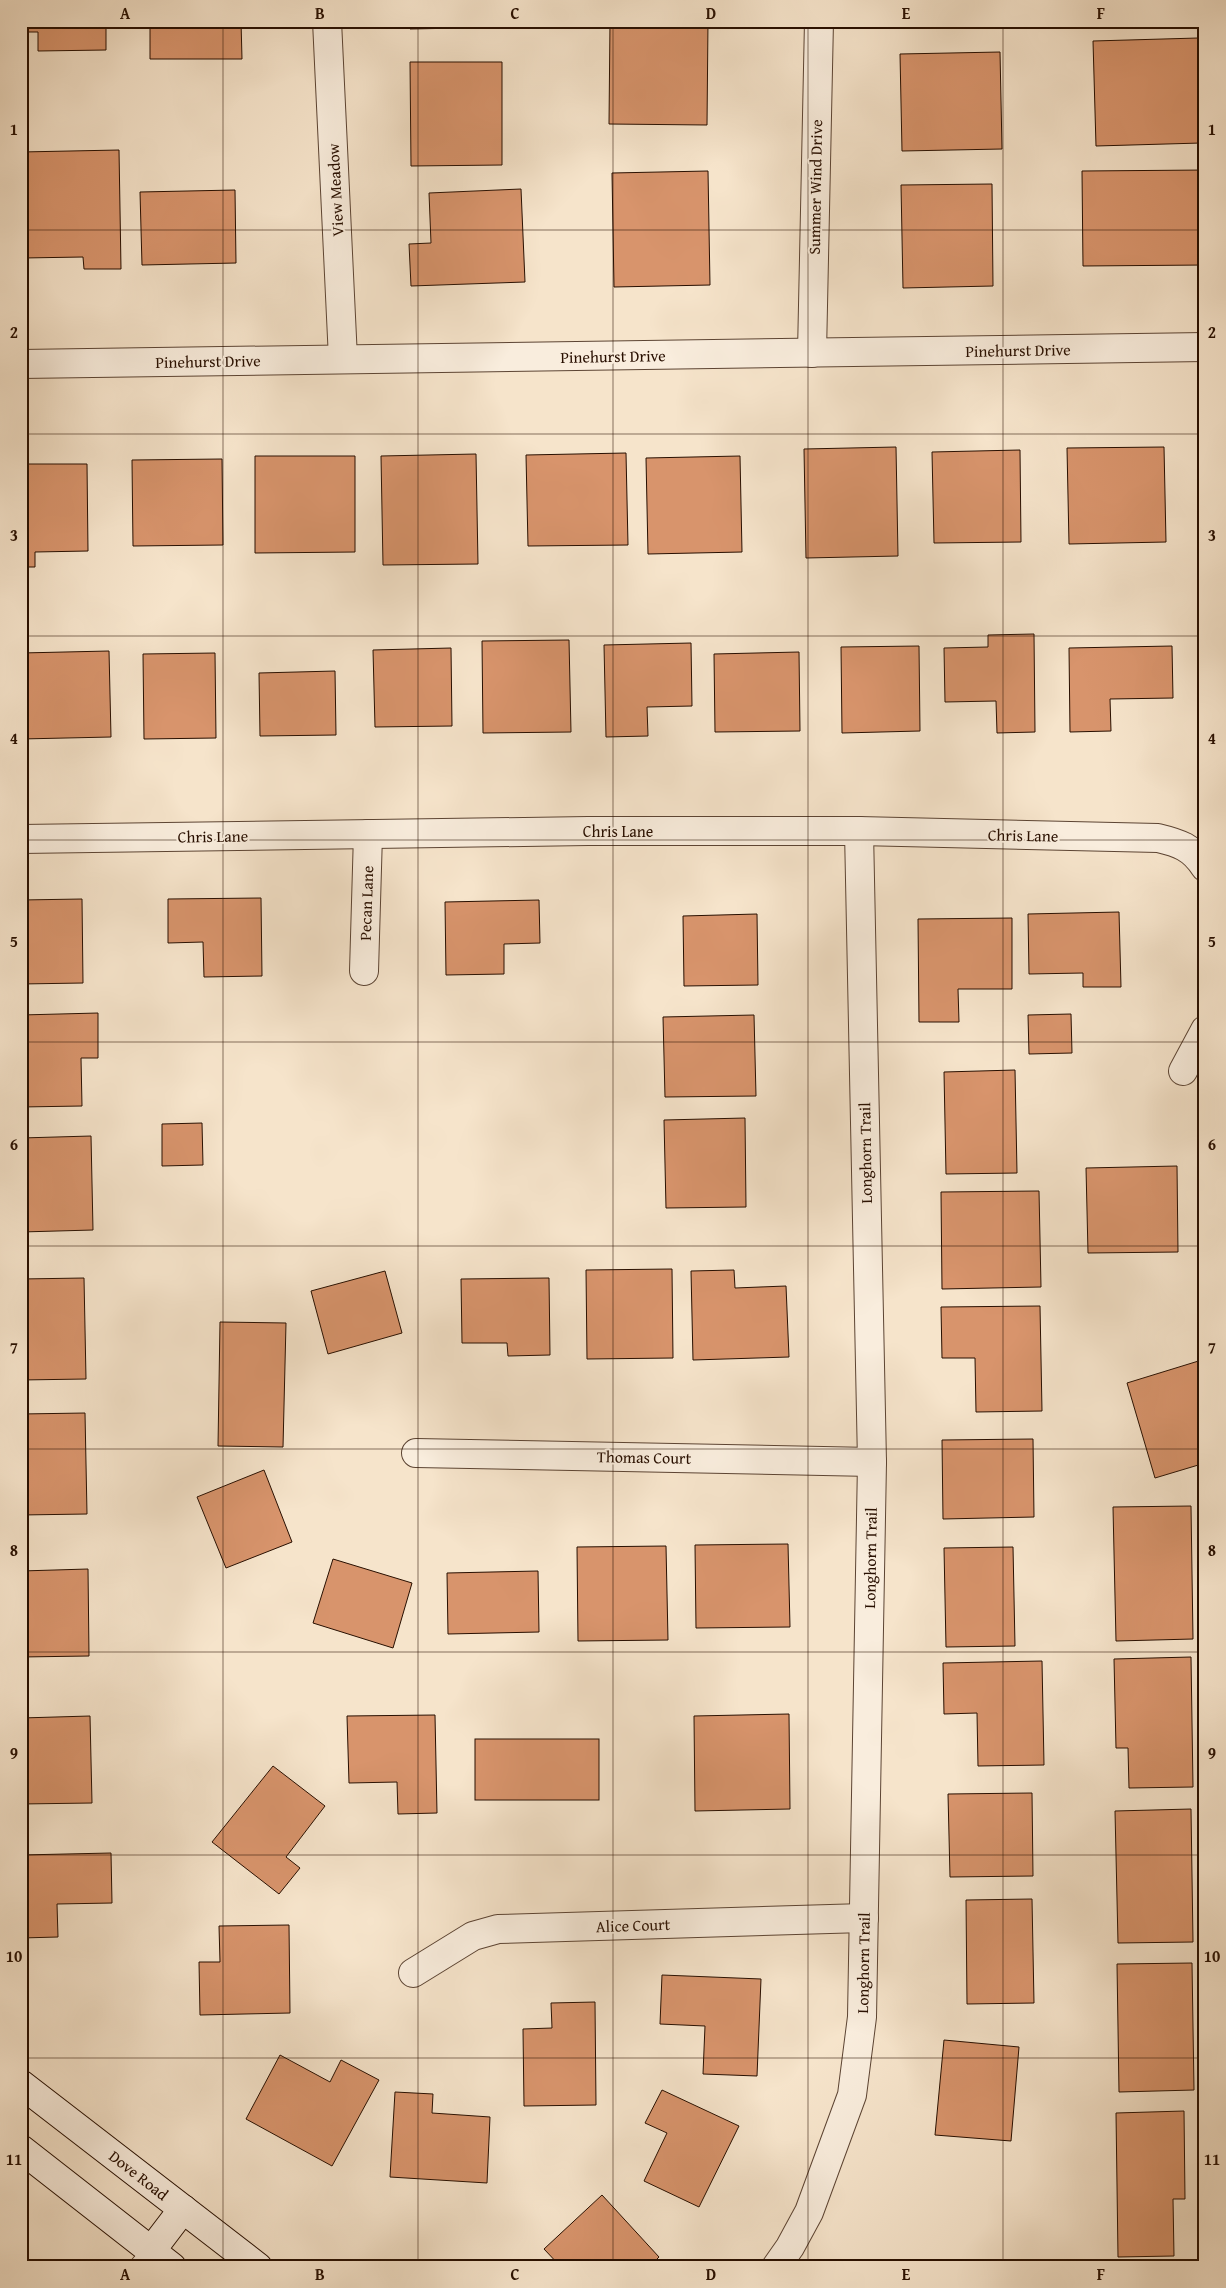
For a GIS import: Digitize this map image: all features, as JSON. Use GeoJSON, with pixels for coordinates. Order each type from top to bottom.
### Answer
{"type":"FeatureCollection","features":[{"type":"Feature","properties":{"kind":"street","name":"View Meadow"},"geometry":{"type":"LineString","coordinates":[[327,21],[343,359]]}},
{"type":"Feature","properties":{"kind":"street","name":"Summer Wind Drive"},"geometry":{"type":"LineString","coordinates":[[812,353],[819,21]]}},
{"type":"Feature","properties":{"kind":"street","name":"Pinehurst Drive"},"geometry":{"type":"LineString","coordinates":[[21,364],[1205,347]]}},
{"type":"Feature","properties":{"kind":"street","name":"Chris Lane"},"geometry":{"type":"LineString","coordinates":[[21,839],[368,834],[859,831],[1158,838],[1181,843],[1199,858],[1205,867]]}},
{"type":"Feature","properties":{"kind":"street","name":"Longhorn Trail"},"geometry":{"type":"LineString","coordinates":[[776,2267],[790,2247],[809,2212],[852,2095],[862,2017],[872,1462],[859,831]]}},
{"type":"Feature","properties":{"kind":"street","name":"Pecan Lane"},"geometry":{"type":"LineString","coordinates":[[364,971],[368,834]]}},
{"type":"Feature","properties":{"kind":"street"},"geometry":{"type":"LineString","coordinates":[[1183,1071],[1205,1030]]}},
{"type":"Feature","properties":{"kind":"street","name":"Thomas Court"},"geometry":{"type":"LineString","coordinates":[[416,1453],[872,1462]]}},
{"type":"Feature","properties":{"kind":"street","name":"Alice Court"},"geometry":{"type":"LineString","coordinates":[[412,1973],[473,1936],[498,1929],[864,1918]]}},
{"type":"Feature","properties":{"kind":"street","name":"Dove Road"},"geometry":{"type":"LineString","coordinates":[[21,2084],[258,2267]]}},
{"type":"Feature","properties":{"kind":"street"},"geometry":{"type":"LineString","coordinates":[[21,2150],[154,2261],[183,2209]]}},
{"type":"Feature","properties":{"kind":"building"},"geometry":{"type":"Polygon","coordinates":[[[21,21],[106,21],[106,50],[38,51],[38,32],[21,32],[21,21]]]}},
{"type":"Feature","properties":{"kind":"building"},"geometry":{"type":"Polygon","coordinates":[[[150,21],[241,21],[242,59],[150,59],[150,21]]]}},
{"type":"Feature","properties":{"kind":"building"},"geometry":{"type":"Polygon","coordinates":[[[410,21],[512,21],[512,27],[410,29],[410,21]]]}},
{"type":"Feature","properties":{"kind":"building"},"geometry":{"type":"Polygon","coordinates":[[[610,21],[708,21],[707,125],[609,124],[610,21]]]}},
{"type":"Feature","properties":{"kind":"building"},"geometry":{"type":"Polygon","coordinates":[[[1198,38],[1201,143],[1096,146],[1093,41],[1198,38]]]}},
{"type":"Feature","properties":{"kind":"building"},"geometry":{"type":"Polygon","coordinates":[[[1000,52],[1002,149],[902,151],[900,54],[1000,52]]]}},
{"type":"Feature","properties":{"kind":"building"},"geometry":{"type":"Polygon","coordinates":[[[410,62],[502,62],[502,165],[411,166],[410,62]]]}},
{"type":"Feature","properties":{"kind":"building"},"geometry":{"type":"Polygon","coordinates":[[[119,150],[121,269],[84,269],[83,257],[23,258],[21,152],[119,150]]]}},
{"type":"Feature","properties":{"kind":"building"},"geometry":{"type":"Polygon","coordinates":[[[1205,170],[1205,265],[1083,266],[1082,171],[1205,170]]]}},
{"type":"Feature","properties":{"kind":"building"},"geometry":{"type":"Polygon","coordinates":[[[708,171],[710,285],[614,287],[612,173],[708,171]]]}},
{"type":"Feature","properties":{"kind":"building"},"geometry":{"type":"Polygon","coordinates":[[[992,184],[993,286],[903,288],[901,185],[992,184]]]}},
{"type":"Feature","properties":{"kind":"building"},"geometry":{"type":"Polygon","coordinates":[[[521,189],[525,282],[411,286],[409,244],[431,243],[429,193],[521,189]]]}},
{"type":"Feature","properties":{"kind":"building"},"geometry":{"type":"Polygon","coordinates":[[[235,190],[236,263],[142,265],[140,192],[235,190]]]}},
{"type":"Feature","properties":{"kind":"building"},"geometry":{"type":"Polygon","coordinates":[[[896,447],[898,556],[806,558],[804,449],[896,447]]]}},
{"type":"Feature","properties":{"kind":"building"},"geometry":{"type":"Polygon","coordinates":[[[1164,447],[1166,542],[1069,544],[1067,448],[1164,447]]]}},
{"type":"Feature","properties":{"kind":"building"},"geometry":{"type":"Polygon","coordinates":[[[1020,450],[1021,542],[934,543],[932,452],[1020,450]]]}},
{"type":"Feature","properties":{"kind":"building"},"geometry":{"type":"Polygon","coordinates":[[[626,453],[628,545],[528,546],[526,455],[626,453]]]}},
{"type":"Feature","properties":{"kind":"building"},"geometry":{"type":"Polygon","coordinates":[[[476,454],[478,564],[383,565],[381,456],[476,454]]]}},
{"type":"Feature","properties":{"kind":"building"},"geometry":{"type":"Polygon","coordinates":[[[255,456],[355,456],[355,552],[255,553],[255,456]]]}},
{"type":"Feature","properties":{"kind":"building"},"geometry":{"type":"Polygon","coordinates":[[[740,456],[742,552],[648,554],[646,458],[740,456]]]}},
{"type":"Feature","properties":{"kind":"building"},"geometry":{"type":"Polygon","coordinates":[[[222,459],[223,545],[133,546],[132,460],[222,459]]]}},
{"type":"Feature","properties":{"kind":"building"},"geometry":{"type":"Polygon","coordinates":[[[21,464],[87,464],[88,551],[35,552],[35,567],[21,567],[21,464]]]}},
{"type":"Feature","properties":{"kind":"building"},"geometry":{"type":"Polygon","coordinates":[[[1034,634],[1035,732],[997,733],[996,701],[945,702],[944,648],[988,647],[988,635],[1034,634]]]}},
{"type":"Feature","properties":{"kind":"building"},"geometry":{"type":"Polygon","coordinates":[[[569,640],[571,732],[483,733],[482,641],[569,640]]]}},
{"type":"Feature","properties":{"kind":"building"},"geometry":{"type":"Polygon","coordinates":[[[691,643],[692,706],[647,707],[648,736],[606,737],[604,645],[691,643]]]}},
{"type":"Feature","properties":{"kind":"building"},"geometry":{"type":"Polygon","coordinates":[[[919,646],[920,731],[842,733],[841,647],[919,646]]]}},
{"type":"Feature","properties":{"kind":"building"},"geometry":{"type":"Polygon","coordinates":[[[1172,646],[1173,698],[1110,699],[1111,731],[1070,732],[1069,648],[1172,646]]]}},
{"type":"Feature","properties":{"kind":"building"},"geometry":{"type":"Polygon","coordinates":[[[451,648],[452,726],[375,727],[373,650],[451,648]]]}},
{"type":"Feature","properties":{"kind":"building"},"geometry":{"type":"Polygon","coordinates":[[[109,651],[111,737],[21,739],[21,653],[109,651]]]}},
{"type":"Feature","properties":{"kind":"building"},"geometry":{"type":"Polygon","coordinates":[[[799,652],[800,731],[715,732],[714,654],[799,652]]]}},
{"type":"Feature","properties":{"kind":"building"},"geometry":{"type":"Polygon","coordinates":[[[215,653],[216,738],[144,739],[143,654],[215,653]]]}},
{"type":"Feature","properties":{"kind":"building"},"geometry":{"type":"Polygon","coordinates":[[[335,671],[336,735],[260,736],[259,673],[335,671]]]}},
{"type":"Feature","properties":{"kind":"building"},"geometry":{"type":"Polygon","coordinates":[[[261,898],[262,976],[204,977],[203,942],[168,943],[168,899],[261,898]]]}},
{"type":"Feature","properties":{"kind":"building"},"geometry":{"type":"Polygon","coordinates":[[[82,899],[83,983],[21,984],[21,900],[82,899]]]}},
{"type":"Feature","properties":{"kind":"building"},"geometry":{"type":"Polygon","coordinates":[[[539,900],[540,943],[504,944],[504,974],[446,975],[445,902],[539,900]]]}},
{"type":"Feature","properties":{"kind":"building"},"geometry":{"type":"Polygon","coordinates":[[[1119,912],[1121,987],[1083,987],[1083,973],[1029,974],[1028,914],[1119,912]]]}},
{"type":"Feature","properties":{"kind":"building"},"geometry":{"type":"Polygon","coordinates":[[[757,914],[758,985],[684,986],[683,916],[757,914]]]}},
{"type":"Feature","properties":{"kind":"building"},"geometry":{"type":"Polygon","coordinates":[[[1012,918],[1012,989],[958,989],[959,1022],[919,1022],[918,919],[1012,918]]]}},
{"type":"Feature","properties":{"kind":"building"},"geometry":{"type":"Polygon","coordinates":[[[98,1013],[98,1058],[81,1058],[82,1106],[21,1107],[21,1015],[98,1013]]]}},
{"type":"Feature","properties":{"kind":"building"},"geometry":{"type":"Polygon","coordinates":[[[1071,1014],[1072,1053],[1029,1054],[1028,1015],[1071,1014]]]}},
{"type":"Feature","properties":{"kind":"building"},"geometry":{"type":"Polygon","coordinates":[[[754,1015],[756,1096],[665,1097],[663,1017],[754,1015]]]}},
{"type":"Feature","properties":{"kind":"building"},"geometry":{"type":"Polygon","coordinates":[[[1015,1070],[1017,1173],[946,1174],[944,1072],[1015,1070]]]}},
{"type":"Feature","properties":{"kind":"building"},"geometry":{"type":"Polygon","coordinates":[[[745,1118],[746,1207],[666,1208],[664,1120],[745,1118]]]}},
{"type":"Feature","properties":{"kind":"building"},"geometry":{"type":"Polygon","coordinates":[[[202,1123],[203,1165],[162,1166],[162,1124],[202,1123]]]}},
{"type":"Feature","properties":{"kind":"building"},"geometry":{"type":"Polygon","coordinates":[[[91,1136],[93,1230],[21,1232],[21,1138],[91,1136]]]}},
{"type":"Feature","properties":{"kind":"building"},"geometry":{"type":"Polygon","coordinates":[[[1177,1166],[1178,1252],[1088,1253],[1086,1168],[1177,1166]]]}},
{"type":"Feature","properties":{"kind":"building"},"geometry":{"type":"Polygon","coordinates":[[[1039,1191],[1041,1287],[942,1289],[941,1192],[1039,1191]]]}},
{"type":"Feature","properties":{"kind":"building"},"geometry":{"type":"Polygon","coordinates":[[[672,1269],[673,1358],[587,1359],[586,1270],[672,1269]]]}},
{"type":"Feature","properties":{"kind":"building"},"geometry":{"type":"Polygon","coordinates":[[[734,1270],[735,1288],[786,1286],[789,1357],[693,1360],[691,1271],[734,1270]]]}},
{"type":"Feature","properties":{"kind":"building"},"geometry":{"type":"Polygon","coordinates":[[[385,1271],[402,1333],[328,1354],[311,1291],[385,1271]]]}},
{"type":"Feature","properties":{"kind":"building"},"geometry":{"type":"Polygon","coordinates":[[[84,1278],[86,1379],[21,1380],[21,1279],[84,1278]]]}},
{"type":"Feature","properties":{"kind":"building"},"geometry":{"type":"Polygon","coordinates":[[[549,1278],[550,1355],[508,1356],[507,1343],[462,1343],[461,1279],[549,1278]]]}},
{"type":"Feature","properties":{"kind":"building"},"geometry":{"type":"Polygon","coordinates":[[[1040,1306],[1042,1411],[976,1412],[975,1358],[942,1358],[941,1307],[1040,1306]]]}},
{"type":"Feature","properties":{"kind":"building"},"geometry":{"type":"Polygon","coordinates":[[[220,1322],[286,1323],[283,1447],[218,1446],[220,1322]]]}},
{"type":"Feature","properties":{"kind":"building"},"geometry":{"type":"Polygon","coordinates":[[[1205,1359],[1205,1463],[1155,1478],[1127,1383],[1205,1359]]]}},
{"type":"Feature","properties":{"kind":"building"},"geometry":{"type":"Polygon","coordinates":[[[85,1413],[87,1514],[21,1515],[21,1414],[85,1413]]]}},
{"type":"Feature","properties":{"kind":"building"},"geometry":{"type":"Polygon","coordinates":[[[1033,1439],[1034,1517],[943,1519],[942,1440],[1033,1439]]]}},
{"type":"Feature","properties":{"kind":"building"},"geometry":{"type":"Polygon","coordinates":[[[264,1470],[292,1542],[226,1568],[197,1497],[264,1470]]]}},
{"type":"Feature","properties":{"kind":"building"},"geometry":{"type":"Polygon","coordinates":[[[1191,1506],[1193,1639],[1116,1641],[1113,1507],[1191,1506]]]}},
{"type":"Feature","properties":{"kind":"building"},"geometry":{"type":"Polygon","coordinates":[[[788,1544],[790,1627],[696,1628],[695,1545],[788,1544]]]}},
{"type":"Feature","properties":{"kind":"building"},"geometry":{"type":"Polygon","coordinates":[[[666,1546],[668,1640],[578,1641],[577,1547],[666,1546]]]}},
{"type":"Feature","properties":{"kind":"building"},"geometry":{"type":"Polygon","coordinates":[[[1013,1547],[1015,1646],[946,1647],[944,1548],[1013,1547]]]}},
{"type":"Feature","properties":{"kind":"building"},"geometry":{"type":"Polygon","coordinates":[[[333,1559],[412,1583],[393,1648],[313,1623],[333,1559]]]}},
{"type":"Feature","properties":{"kind":"building"},"geometry":{"type":"Polygon","coordinates":[[[88,1569],[89,1656],[21,1657],[21,1571],[88,1569]]]}},
{"type":"Feature","properties":{"kind":"building"},"geometry":{"type":"Polygon","coordinates":[[[538,1571],[539,1632],[448,1634],[447,1573],[538,1571]]]}},
{"type":"Feature","properties":{"kind":"building"},"geometry":{"type":"Polygon","coordinates":[[[1191,1657],[1193,1787],[1129,1788],[1128,1748],[1116,1748],[1114,1659],[1191,1657]]]}},
{"type":"Feature","properties":{"kind":"building"},"geometry":{"type":"Polygon","coordinates":[[[1042,1661],[1044,1765],[978,1766],[977,1713],[944,1714],[943,1663],[1042,1661]]]}},
{"type":"Feature","properties":{"kind":"building"},"geometry":{"type":"Polygon","coordinates":[[[789,1714],[790,1809],[695,1811],[694,1716],[789,1714]]]}},
{"type":"Feature","properties":{"kind":"building"},"geometry":{"type":"Polygon","coordinates":[[[435,1715],[437,1813],[398,1814],[397,1782],[349,1783],[347,1716],[435,1715]]]}},
{"type":"Feature","properties":{"kind":"building"},"geometry":{"type":"Polygon","coordinates":[[[90,1716],[92,1803],[21,1804],[21,1718],[90,1716]]]}},
{"type":"Feature","properties":{"kind":"building"},"geometry":{"type":"Polygon","coordinates":[[[475,1739],[599,1739],[599,1800],[475,1800],[475,1739]]]}},
{"type":"Feature","properties":{"kind":"building"},"geometry":{"type":"Polygon","coordinates":[[[273,1766],[325,1806],[286,1857],[300,1868],[279,1894],[212,1842],[273,1766]]]}},
{"type":"Feature","properties":{"kind":"building"},"geometry":{"type":"Polygon","coordinates":[[[1032,1793],[1033,1876],[950,1877],[948,1794],[1032,1793]]]}},
{"type":"Feature","properties":{"kind":"building"},"geometry":{"type":"Polygon","coordinates":[[[1191,1809],[1193,1942],[1118,1943],[1115,1811],[1191,1809]]]}},
{"type":"Feature","properties":{"kind":"building"},"geometry":{"type":"Polygon","coordinates":[[[111,1853],[112,1903],[57,1904],[58,1937],[21,1938],[21,1855],[111,1853]]]}},
{"type":"Feature","properties":{"kind":"building"},"geometry":{"type":"Polygon","coordinates":[[[1032,1899],[1034,2003],[967,2004],[966,1900],[1032,1899]]]}},
{"type":"Feature","properties":{"kind":"building"},"geometry":{"type":"Polygon","coordinates":[[[289,1925],[290,2013],[200,2015],[199,1962],[220,1962],[219,1926],[289,1925]]]}},
{"type":"Feature","properties":{"kind":"building"},"geometry":{"type":"Polygon","coordinates":[[[1192,1963],[1194,2090],[1119,2092],[1117,1964],[1192,1963]]]}},
{"type":"Feature","properties":{"kind":"building"},"geometry":{"type":"Polygon","coordinates":[[[662,1975],[761,1979],[757,2076],[703,2074],[705,2026],[660,2024],[662,1975]]]}},
{"type":"Feature","properties":{"kind":"building"},"geometry":{"type":"Polygon","coordinates":[[[595,2002],[596,2105],[524,2106],[523,2029],[552,2028],[551,2003],[595,2002]]]}},
{"type":"Feature","properties":{"kind":"building"},"geometry":{"type":"Polygon","coordinates":[[[944,2040],[1019,2047],[1011,2141],[935,2135],[944,2040]]]}},
{"type":"Feature","properties":{"kind":"building"},"geometry":{"type":"Polygon","coordinates":[[[280,2055],[330,2082],[341,2060],[379,2080],[332,2166],[246,2119],[280,2055]]]}},
{"type":"Feature","properties":{"kind":"building"},"geometry":{"type":"Polygon","coordinates":[[[662,2090],[739,2126],[699,2207],[644,2181],[667,2133],[645,2123],[662,2090]]]}},
{"type":"Feature","properties":{"kind":"building"},"geometry":{"type":"Polygon","coordinates":[[[395,2092],[433,2094],[432,2113],[490,2117],[487,2183],[390,2177],[395,2092]]]}},
{"type":"Feature","properties":{"kind":"building"},"geometry":{"type":"Polygon","coordinates":[[[1184,2111],[1185,2199],[1173,2199],[1174,2256],[1118,2257],[1116,2113],[1184,2111]]]}},
{"type":"Feature","properties":{"kind":"building"},"geometry":{"type":"Polygon","coordinates":[[[602,2195],[659,2257],[649,2267],[561,2267],[544,2249],[602,2195]]]}}]}
